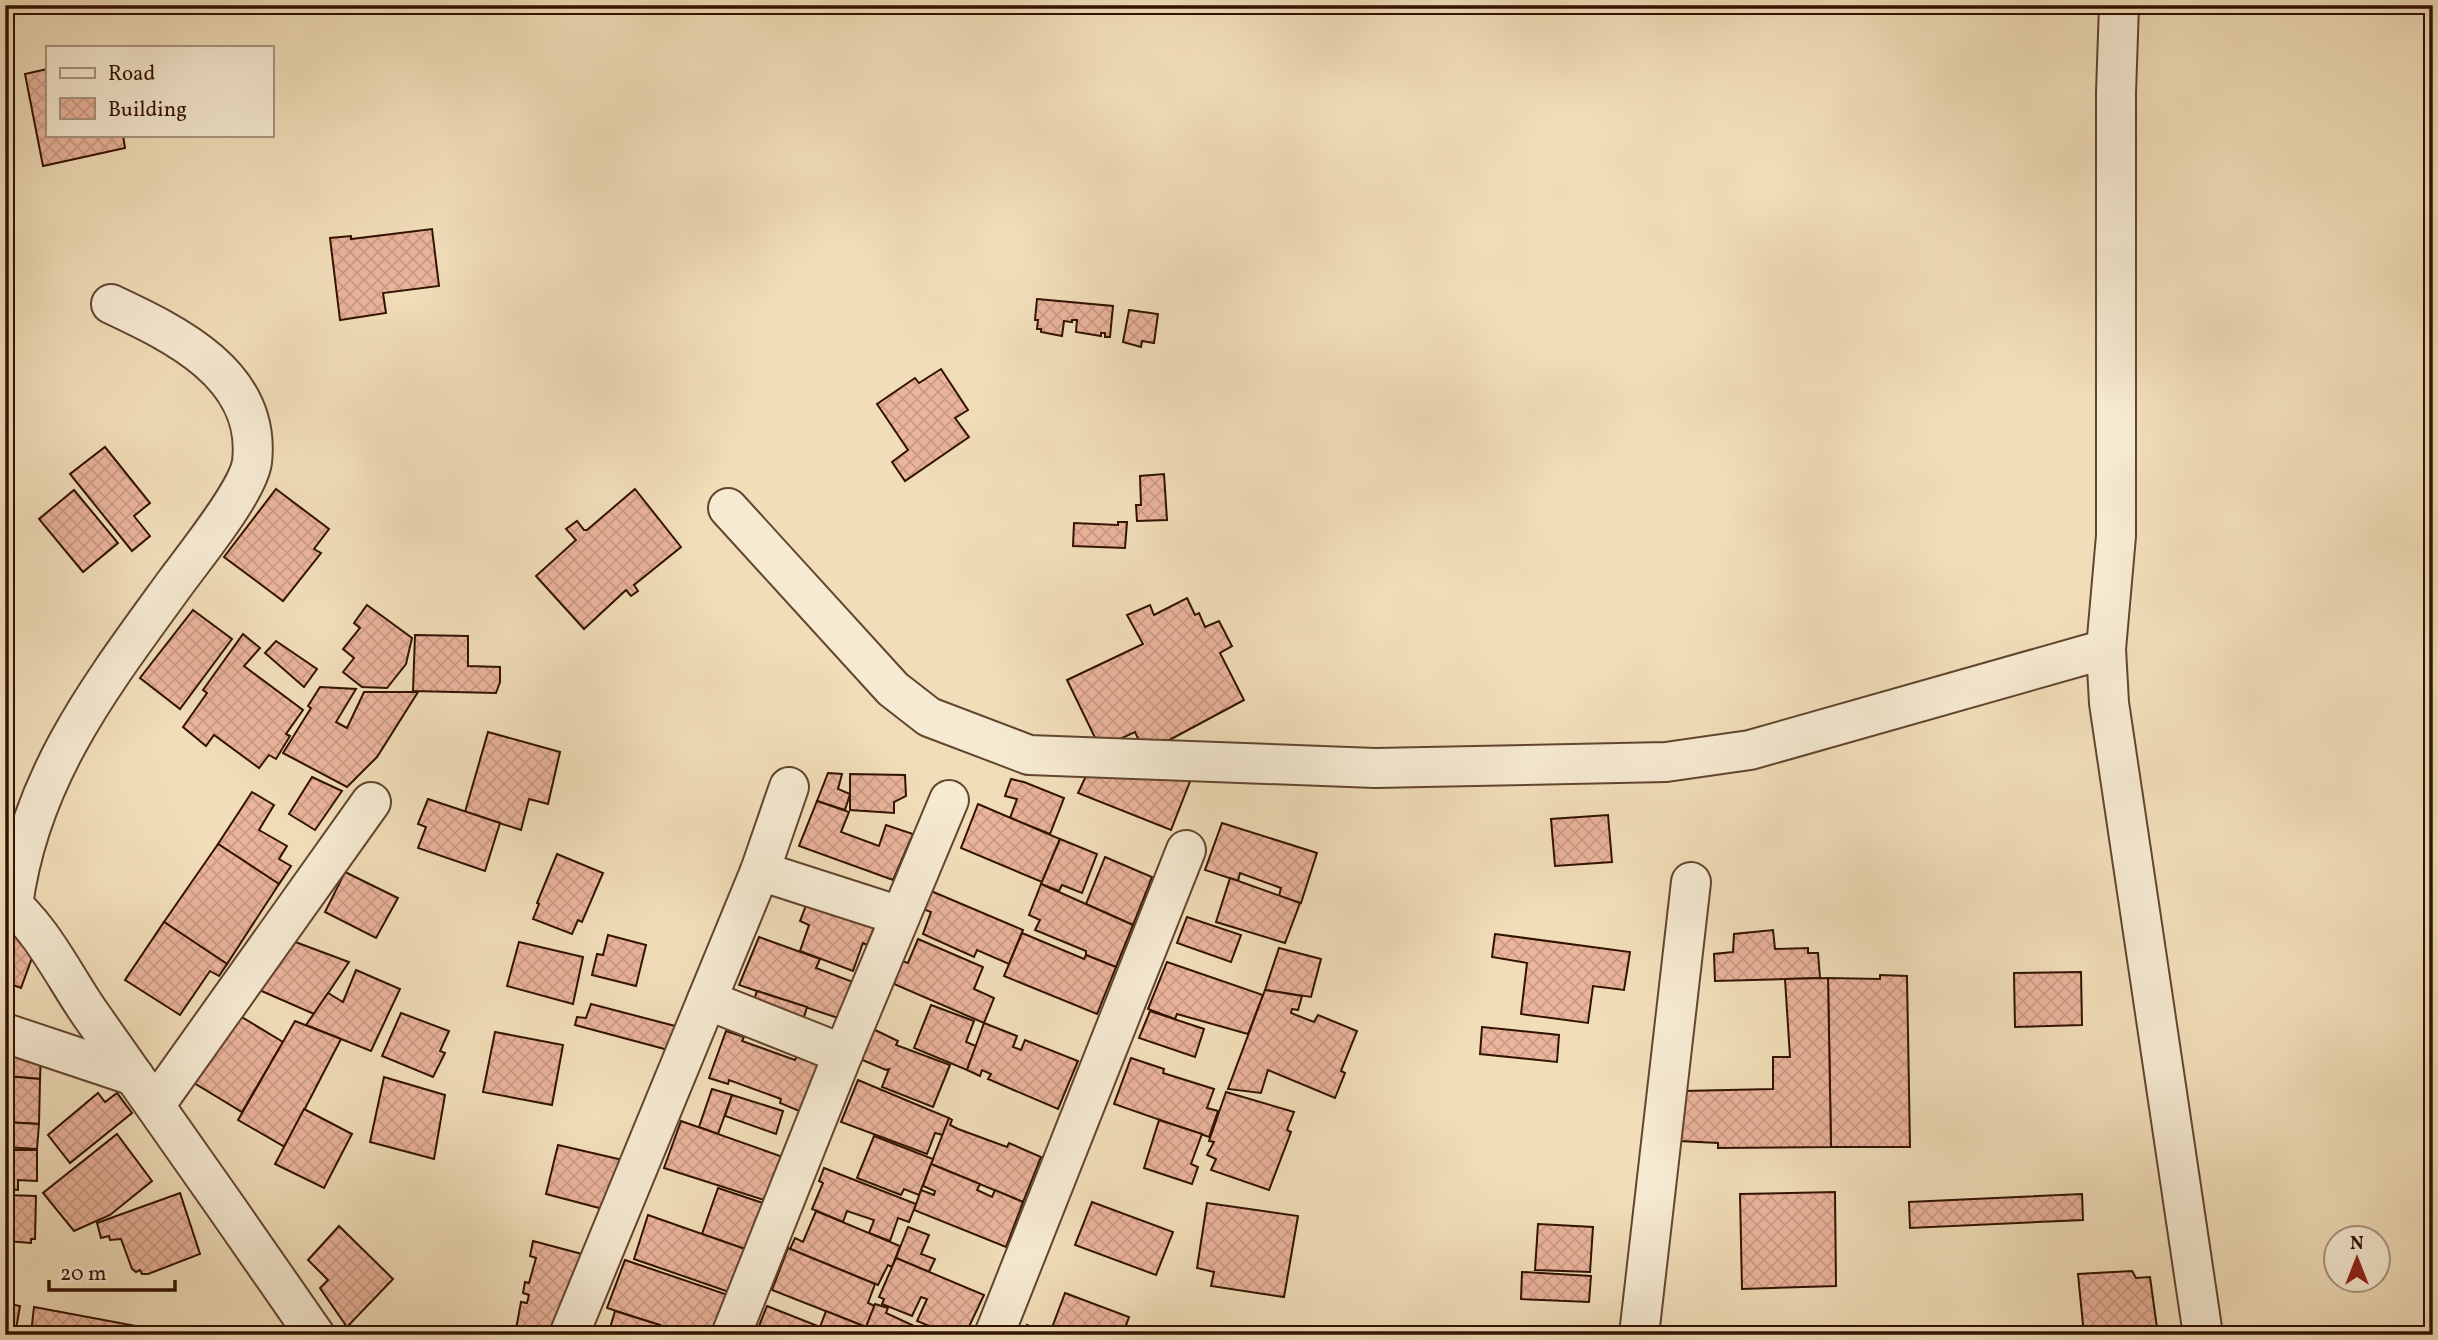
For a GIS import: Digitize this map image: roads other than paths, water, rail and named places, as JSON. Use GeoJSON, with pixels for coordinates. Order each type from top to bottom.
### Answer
{"type":"FeatureCollection","features":[{"type":"Feature","properties":{"kind":"street"},"geometry":{"type":"LineString","coordinates":[[2119,5],[2116,93],[2116,536],[2106,649],[2111,717],[2203,1335]]}},
{"type":"Feature","properties":{"kind":"street"},"geometry":{"type":"LineString","coordinates":[[111,304],[188,344],[215,365],[237,394],[248,420],[253,441],[252,463],[247,480],[233,502],[136,637],[58,757],[43,789],[9,902],[39,935],[68,983],[315,1335]]}},
{"type":"Feature","properties":{"kind":"street"},"geometry":{"type":"LineString","coordinates":[[728,508],[893,689],[929,717],[1029,755],[1375,768],[1667,762],[1750,750],[2106,649]]}},
{"type":"Feature","properties":{"kind":"street"},"geometry":{"type":"LineString","coordinates":[[569,1335],[760,871],[789,787]]}},
{"type":"Feature","properties":{"kind":"street"},"geometry":{"type":"LineString","coordinates":[[731,1335],[842,1054],[949,800]]}},
{"type":"Feature","properties":{"kind":"street"},"geometry":{"type":"LineString","coordinates":[[145,1090],[371,802]]}},
{"type":"Feature","properties":{"kind":"street"},"geometry":{"type":"LineString","coordinates":[[995,1335],[1186,850]]}},
{"type":"Feature","properties":{"kind":"street"},"geometry":{"type":"LineString","coordinates":[[760,871],[900,916]]}},
{"type":"Feature","properties":{"kind":"street"},"geometry":{"type":"LineString","coordinates":[[1639,1335],[1691,882]]}},
{"type":"Feature","properties":{"kind":"street"},"geometry":{"type":"LineString","coordinates":[[708,1000],[842,1054]]}},
{"type":"Feature","properties":{"kind":"street"},"geometry":{"type":"LineString","coordinates":[[5,1033],[145,1090]]}}]}
